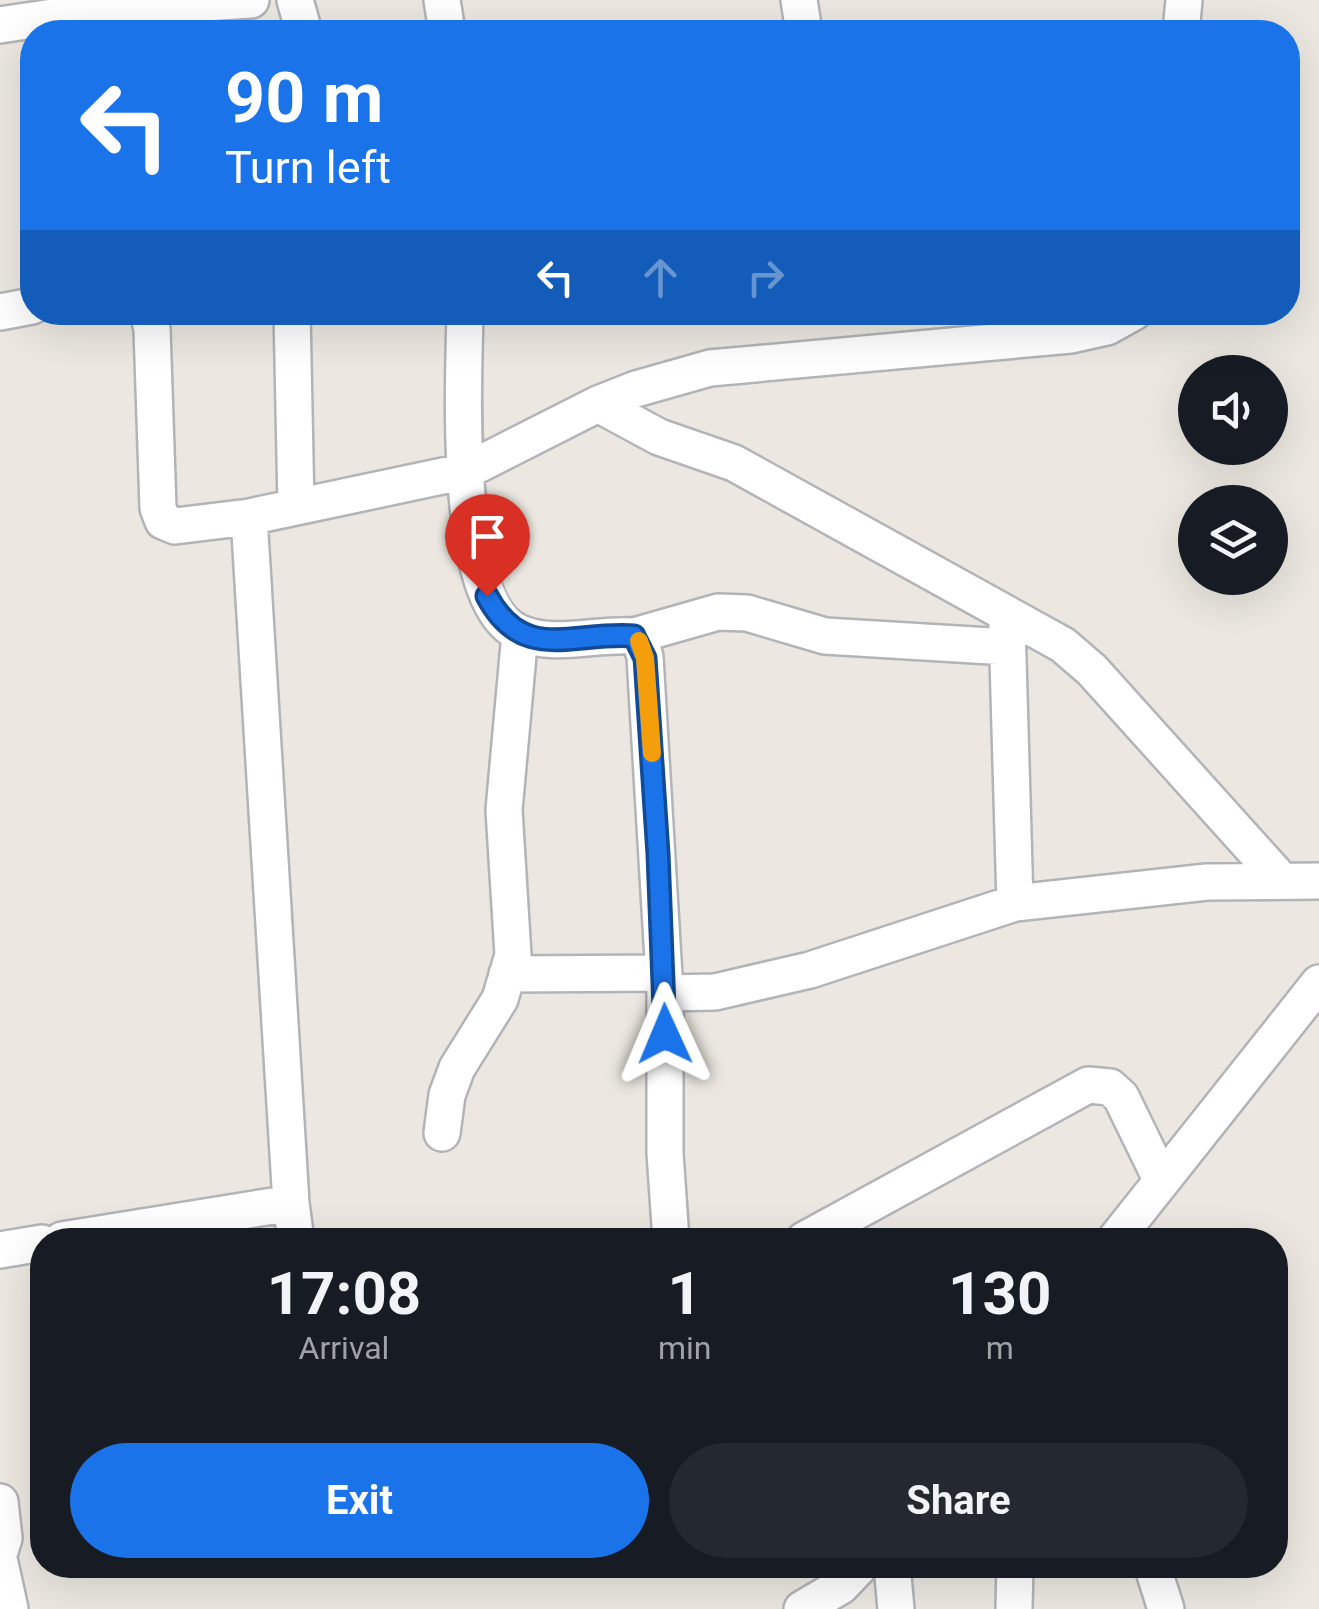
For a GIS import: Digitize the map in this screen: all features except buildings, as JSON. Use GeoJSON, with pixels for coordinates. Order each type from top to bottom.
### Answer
{"type":"FeatureCollection","features":[{"type":"Feature","properties":{"kind":"street"},"geometry":{"type":"LineString","coordinates":[[25,20],[106,4],[251,0]]}},
{"type":"Feature","properties":{"kind":"street"},"geometry":{"type":"LineString","coordinates":[[151,325],[158,508],[163,521],[174,526],[249,517],[466,471],[598,404],[710,368],[1071,335],[1111,325]]}},
{"type":"Feature","properties":{"kind":"street"},"geometry":{"type":"LineString","coordinates":[[292,325],[296,507]]}},
{"type":"Feature","properties":{"kind":"street"},"geometry":{"type":"LineString","coordinates":[[465,325],[466,471],[479,574],[497,614],[520,634],[560,640],[634,636],[718,612],[747,613],[825,636],[1007,630]]}},
{"type":"Feature","properties":{"kind":"street"},"geometry":{"type":"LineString","coordinates":[[598,404],[659,437],[734,464],[1007,630],[1063,645],[1092,670],[1282,880]]}},
{"type":"Feature","properties":{"kind":"street"},"geometry":{"type":"LineString","coordinates":[[249,517],[294,1228]]}},
{"type":"Feature","properties":{"kind":"street"},"geometry":{"type":"LineString","coordinates":[[1007,630],[1015,903]]}},
{"type":"Feature","properties":{"kind":"street"},"geometry":{"type":"LineString","coordinates":[[442,1133],[447,1095],[457,1068],[500,998],[512,955],[504,810],[520,634]]}},
{"type":"Feature","properties":{"kind":"street"},"geometry":{"type":"LineString","coordinates":[[634,636],[645,658],[664,983],[665,1154],[670,1228]]}},
{"type":"Feature","properties":{"kind":"street"},"geometry":{"type":"LineString","coordinates":[[507,974],[664,983],[715,992],[810,970],[1015,903],[1207,882],[1319,880]]}},
{"type":"Feature","properties":{"kind":"street"},"geometry":{"type":"LineString","coordinates":[[1124,1228],[1319,984]]}},
{"type":"Feature","properties":{"kind":"street"},"geometry":{"type":"LineString","coordinates":[[826,1228],[1088,1085],[1110,1087],[1121,1097],[1161,1179]]}},
{"type":"Feature","properties":{"kind":"street"},"geometry":{"type":"LineString","coordinates":[[136,1228],[291,1203]]}},
{"type":"Feature","properties":{"kind":"street"},"geometry":{"type":"LineString","coordinates":[[0,1250],[30,1245]]}},
{"type":"Feature","properties":{"kind":"street"},"geometry":{"type":"LineString","coordinates":[[0,1502],[4,1538],[0,1551]]}},
{"type":"Feature","properties":{"kind":"street"},"geometry":{"type":"LineString","coordinates":[[0,1563],[10,1609]]}},
{"type":"Feature","properties":{"kind":"street"},"geometry":{"type":"LineString","coordinates":[[802,1609],[849,1578]]}},
{"type":"Feature","properties":{"kind":"street"},"geometry":{"type":"LineString","coordinates":[[893,1578],[896,1609]]}},
{"type":"Feature","properties":{"kind":"street"},"geometry":{"type":"LineString","coordinates":[[1014,1609],[1015,1578]]}},
{"type":"Feature","properties":{"kind":"street"},"geometry":{"type":"LineString","coordinates":[[1156,1578],[1166,1609]]}},
{"type":"Feature","properties":{"kind":"slow traffic"},"geometry":{"type":"LineString","coordinates":[[639,641],[645,658],[652,753]]}},
{"type":"Feature","properties":{"kind":"route"},"geometry":{"type":"LineString","coordinates":[[487,596],[508,627],[520,634],[560,640],[634,636],[640,643],[645,658],[658,854],[665,1034]]}}]}
